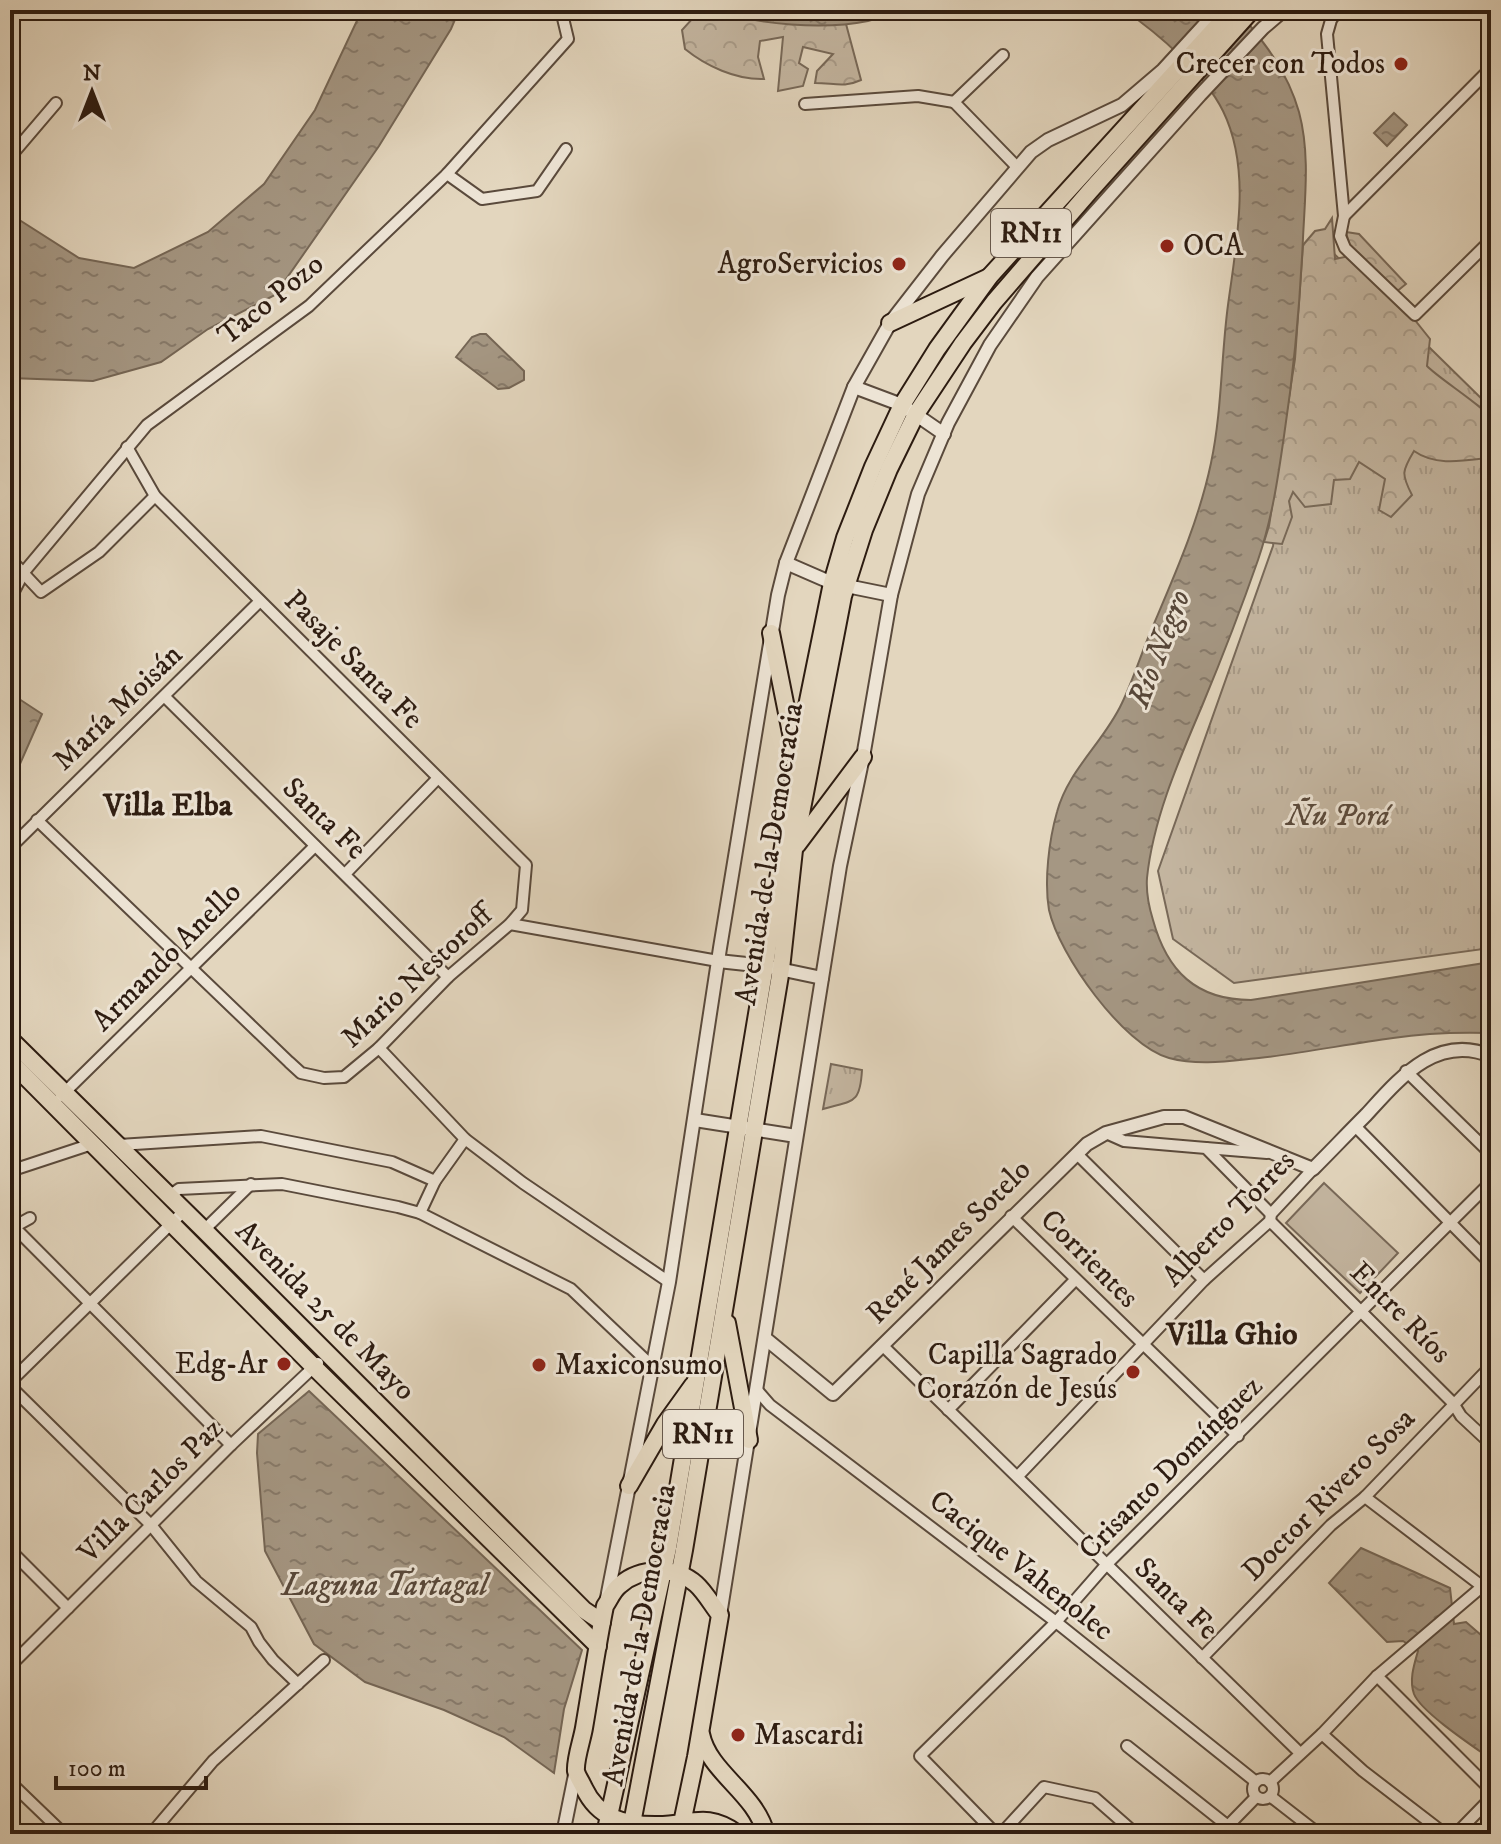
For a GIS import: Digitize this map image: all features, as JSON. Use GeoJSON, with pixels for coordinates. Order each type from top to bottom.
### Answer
{"type":"FeatureCollection","features":[{"type":"Feature","properties":{"kind":"main road","name":"Avenida de la Democracia"},"geometry":{"type":"LineString","coordinates":[[909,410],[994,302],[1181,81],[1232,10]]}},
{"type":"Feature","properties":{"kind":"main road","name":"Avenida de la Democracia"},"geometry":{"type":"LineString","coordinates":[[773,968],[796,760],[839,584],[937,349],[990,276],[1252,10]]}},
{"type":"Feature","properties":{"kind":"main road"},"geometry":{"type":"LineString","coordinates":[[890,323],[990,276]]}},
{"type":"Feature","properties":{"kind":"main road","name":"Avenida de la Democracia"},"geometry":{"type":"LineString","coordinates":[[605,1834],[662,1570],[746,1129],[839,584]]}},
{"type":"Feature","properties":{"kind":"main road"},"geometry":{"type":"LineString","coordinates":[[771,633],[796,760]]}},
{"type":"Feature","properties":{"kind":"main road"},"geometry":{"type":"LineString","coordinates":[[794,850],[863,757]]}},
{"type":"Feature","properties":{"kind":"main road","name":"Avenida 25 de Mayo"},"geometry":{"type":"LineString","coordinates":[[10,1039],[59,1097],[92,1144],[178,1217],[314,1367],[598,1646]]}},
{"type":"Feature","properties":{"kind":"main road","name":"Avenida 25 de Mayo"},"geometry":{"type":"LineString","coordinates":[[10,1061],[119,1145],[169,1196],[178,1217],[204,1230],[584,1610],[604,1614]]}},
{"type":"Feature","properties":{"kind":"main road","name":"Avenida de la Democracia"},"geometry":{"type":"LineString","coordinates":[[632,1829],[726,1294],[746,1129]]}},
{"type":"Feature","properties":{"kind":"main road","name":"RN11"},"geometry":{"type":"LineString","coordinates":[[726,1294],[730,1349],[749,1440]]}},
{"type":"Feature","properties":{"kind":"main road"},"geometry":{"type":"LineString","coordinates":[[629,1486],[665,1424],[696,1380]]}},
{"type":"Feature","properties":{"kind":"main road"},"geometry":{"type":"LineString","coordinates":[[720,1615],[697,1585],[679,1574],[662,1570],[634,1576],[621,1583],[604,1614],[576,1770],[588,1797],[600,1812],[632,1829],[670,1825],[680,1828],[697,1819],[726,1825],[738,1834]]}},
{"type":"Feature","properties":{"kind":"main road","name":"RN11"},"geometry":{"type":"LineString","coordinates":[[680,1828],[720,1615]]}},
{"type":"Feature","properties":{"kind":"main road"},"geometry":{"type":"LineString","coordinates":[[700,1732],[704,1749],[756,1808],[766,1833]]}},
{"type":"Feature","properties":{"kind":"street","name":"Taco Pozo"},"geometry":{"type":"LineString","coordinates":[[10,599],[24,572],[147,425],[309,306],[447,174],[568,39],[561,10]]}},
{"type":"Feature","properties":{"kind":"street","name":"Avenida de la Democracia"},"geometry":{"type":"LineString","coordinates":[[720,1615],[840,866],[863,757],[891,595],[918,494],[944,434],[990,345],[1181,81],[1218,10]]}},
{"type":"Feature","properties":{"kind":"street","name":"Avenida de la Democracia"},"geometry":{"type":"LineString","coordinates":[[604,1614],[669,1282],[771,633],[786,563],[854,387],[890,323],[1017,167],[1048,140],[1181,81],[1263,28],[1284,10]]}},
{"type":"Feature","properties":{"kind":"street"},"geometry":{"type":"LineString","coordinates":[[1338,10],[1327,34],[1344,216],[1340,236],[1345,248],[1415,315],[1491,240]]}},
{"type":"Feature","properties":{"kind":"street"},"geometry":{"type":"LineString","coordinates":[[954,102],[1003,55]]}},
{"type":"Feature","properties":{"kind":"street"},"geometry":{"type":"LineString","coordinates":[[1344,216],[1491,68]]}},
{"type":"Feature","properties":{"kind":"street"},"geometry":{"type":"LineString","coordinates":[[805,104],[918,96],[954,102],[1017,167]]}},
{"type":"Feature","properties":{"kind":"street"},"geometry":{"type":"LineString","coordinates":[[10,157],[56,103]]}},
{"type":"Feature","properties":{"kind":"street"},"geometry":{"type":"LineString","coordinates":[[447,174],[482,199],[537,191],[566,149]]}},
{"type":"Feature","properties":{"kind":"street"},"geometry":{"type":"LineString","coordinates":[[854,387],[909,410],[944,434]]}},
{"type":"Feature","properties":{"kind":"street","name":"Pasaje Santa Fe"},"geometry":{"type":"LineString","coordinates":[[127,447],[155,496],[526,865],[522,910]]}},
{"type":"Feature","properties":{"kind":"street"},"geometry":{"type":"LineString","coordinates":[[10,559],[41,592],[99,552],[155,496]]}},
{"type":"Feature","properties":{"kind":"street"},"geometry":{"type":"LineString","coordinates":[[786,563],[839,584],[891,595]]}},
{"type":"Feature","properties":{"kind":"street","name":"María Moisán"},"geometry":{"type":"LineString","coordinates":[[10,848],[260,601]]}},
{"type":"Feature","properties":{"kind":"street","name":"Santa Fe"},"geometry":{"type":"LineString","coordinates":[[165,697],[448,977]]}},
{"type":"Feature","properties":{"kind":"street"},"geometry":{"type":"LineString","coordinates":[[346,873],[438,778]]}},
{"type":"Feature","properties":{"kind":"street"},"geometry":{"type":"LineString","coordinates":[[37,820],[190,967]]}},
{"type":"Feature","properties":{"kind":"street","name":"Armando Anello"},"geometry":{"type":"LineString","coordinates":[[59,1097],[315,846]]}},
{"type":"Feature","properties":{"kind":"street","name":"Mario Nestoroff"},"geometry":{"type":"LineString","coordinates":[[190,967],[301,1073],[324,1078],[344,1077],[379,1048],[448,977],[522,910]]}},
{"type":"Feature","properties":{"kind":"street"},"geometry":{"type":"LineString","coordinates":[[510,924],[822,978]]}},
{"type":"Feature","properties":{"kind":"street"},"geometry":{"type":"LineString","coordinates":[[379,1048],[465,1139],[523,1183],[669,1282]]}},
{"type":"Feature","properties":{"kind":"street","name":"Alberto Torres"},"geometry":{"type":"LineString","coordinates":[[1018,1476],[1204,1280],[1270,1218],[1406,1071],[1427,1058],[1455,1050],[1473,1050],[1491,1056]]}},
{"type":"Feature","properties":{"kind":"street"},"geometry":{"type":"LineString","coordinates":[[1406,1071],[1491,1154]]}},
{"type":"Feature","properties":{"kind":"street"},"geometry":{"type":"LineString","coordinates":[[1106,1133],[1164,1117],[1184,1117],[1313,1169]]}},
{"type":"Feature","properties":{"kind":"street"},"geometry":{"type":"LineString","coordinates":[[695,1120],[796,1136]]}},
{"type":"Feature","properties":{"kind":"street"},"geometry":{"type":"LineString","coordinates":[[1355,1126],[1491,1264]]}},
{"type":"Feature","properties":{"kind":"street"},"geometry":{"type":"LineString","coordinates":[[1106,1133],[1124,1141],[1275,1154]]}},
{"type":"Feature","properties":{"kind":"street","name":"René James Sotelo"},"geometry":{"type":"LineString","coordinates":[[766,1339],[833,1394],[1011,1216],[1087,1144],[1106,1133]]}},
{"type":"Feature","properties":{"kind":"street"},"geometry":{"type":"LineString","coordinates":[[119,1145],[261,1136],[392,1162],[435,1181]]}},
{"type":"Feature","properties":{"kind":"street"},"geometry":{"type":"LineString","coordinates":[[420,1213],[435,1181],[465,1139]]}},
{"type":"Feature","properties":{"kind":"street"},"geometry":{"type":"LineString","coordinates":[[10,1171],[92,1144]]}},
{"type":"Feature","properties":{"kind":"street","name":"Entre Ríos"},"geometry":{"type":"LineString","coordinates":[[1206,1148],[1270,1218],[1491,1444]]}},
{"type":"Feature","properties":{"kind":"street"},"geometry":{"type":"LineString","coordinates":[[1077,1154],[1204,1280]]}},
{"type":"Feature","properties":{"kind":"street","name":"Crisanto Domínguez"},"geometry":{"type":"LineString","coordinates":[[999,1834],[920,1756],[1056,1622],[1106,1565],[1491,1182]]}},
{"type":"Feature","properties":{"kind":"street"},"geometry":{"type":"LineString","coordinates":[[204,1230],[251,1184]]}},
{"type":"Feature","properties":{"kind":"street"},"geometry":{"type":"LineString","coordinates":[[169,1196],[179,1189],[282,1184],[420,1213],[571,1289],[652,1366]]}},
{"type":"Feature","properties":{"kind":"street","name":"Corrientes"},"geometry":{"type":"LineString","coordinates":[[1011,1216],[1238,1436]]}},
{"type":"Feature","properties":{"kind":"street"},"geometry":{"type":"LineString","coordinates":[[178,1217],[10,1384],[151,1525],[196,1581],[251,1627],[266,1651],[298,1684]]}},
{"type":"Feature","properties":{"kind":"street"},"geometry":{"type":"LineString","coordinates":[[30,1218],[12,1228],[231,1445]]}},
{"type":"Feature","properties":{"kind":"street"},"geometry":{"type":"LineString","coordinates":[[948,1410],[1075,1280]]}},
{"type":"Feature","properties":{"kind":"street","name":"Santa Fe"},"geometry":{"type":"LineString","coordinates":[[882,1345],[1300,1753]]}},
{"type":"Feature","properties":{"kind":"street","name":"Villa Carlos Paz"},"geometry":{"type":"LineString","coordinates":[[10,1666],[231,1445],[328,1353]]}},
{"type":"Feature","properties":{"kind":"street","name":"Doctor Rivero Sosa"},"geometry":{"type":"LineString","coordinates":[[1202,1658],[1331,1525],[1365,1497],[1491,1366]]}},
{"type":"Feature","properties":{"kind":"street","name":"Cacique Vahenolec"},"geometry":{"type":"LineString","coordinates":[[757,1390],[770,1405],[1056,1622],[1256,1782]]}},
{"type":"Feature","properties":{"kind":"street"},"geometry":{"type":"LineString","coordinates":[[1270,1782],[1322,1734],[1377,1676],[1487,1583],[1365,1497]]}},
{"type":"Feature","properties":{"kind":"street"},"geometry":{"type":"LineString","coordinates":[[10,1550],[68,1608]]}},
{"type":"Feature","properties":{"kind":"street"},"geometry":{"type":"LineString","coordinates":[[151,1834],[213,1761],[324,1660]]}},
{"type":"Feature","properties":{"kind":"street"},"geometry":{"type":"LineString","coordinates":[[1377,1676],[1491,1790]]}},
{"type":"Feature","properties":{"kind":"street"},"geometry":{"type":"LineString","coordinates":[[1322,1734],[1363,1771],[1445,1834]]}},
{"type":"Feature","properties":{"kind":"street"},"geometry":{"type":"LineString","coordinates":[[1127,1746],[1234,1830]]}},
{"type":"Feature","properties":{"kind":"street","name":"Avenida de la Democracia"},"geometry":{"type":"LineString","coordinates":[[563,1834],[576,1770]]}},
{"type":"Feature","properties":{"kind":"street"},"geometry":{"type":"LineString","coordinates":[[1265,1779],[1270,1782],[1273,1792],[1270,1796],[1263,1799],[1256,1797],[1253,1792],[1256,1782],[1265,1779]]}},
{"type":"Feature","properties":{"kind":"street"},"geometry":{"type":"LineString","coordinates":[[10,1782],[64,1834]]}},
{"type":"Feature","properties":{"kind":"street"},"geometry":{"type":"LineString","coordinates":[[999,1834],[1044,1787],[1095,1798],[1136,1834]]}},
{"type":"Feature","properties":{"kind":"street"},"geometry":{"type":"LineString","coordinates":[[1270,1796],[1319,1834]]}},
{"type":"Feature","properties":{"kind":"street"},"geometry":{"type":"LineString","coordinates":[[1220,1834],[1234,1830],[1256,1797]]}},
{"type":"Feature","properties":{"kind":"street"},"geometry":{"type":"LineString","coordinates":[[1456,1834],[1491,1798]]}},
{"type":"Feature","properties":{"kind":"street"},"geometry":{"type":"LineString","coordinates":[[766,1833],[792,1834]]}},
{"type":"Feature","properties":{"kind":"green space"},"geometry":{"type":"Polygon","coordinates":[[[675,10],[716,10],[767,21],[846,24],[861,80],[844,84],[815,83],[817,71],[833,54],[803,47],[799,63],[808,69],[803,86],[778,91],[783,37],[760,41],[758,57],[764,79],[722,71],[685,49],[682,30],[694,17],[675,10]]]}},
{"type":"Feature","properties":{"kind":"green space"},"geometry":{"type":"Polygon","coordinates":[[[1332,218],[1335,259],[1345,257],[1349,244],[1346,232],[1359,234],[1406,284],[1390,297],[1410,314],[1430,339],[1427,366],[1491,419],[1488,458],[1440,461],[1414,451],[1404,473],[1412,495],[1391,517],[1379,510],[1385,479],[1359,462],[1350,479],[1334,480],[1331,504],[1305,507],[1293,492],[1289,501],[1292,517],[1282,544],[1264,542],[1295,359],[1303,245],[1315,231],[1325,229],[1332,218]]]}},
{"type":"Feature","properties":{"kind":"green space","name":"Ñu Porá"},"geometry":{"type":"Polygon","coordinates":[[[1317,237],[1491,408],[1491,948],[1234,983],[1173,939],[1158,871],[1273,546],[1317,237]]]}},
{"type":"Feature","properties":{"kind":"green space"},"geometry":{"type":"Polygon","coordinates":[[[831,1064],[862,1070],[861,1081],[853,1099],[823,1109],[831,1064]]]}},
{"type":"Feature","properties":{"kind":"green space"},"geometry":{"type":"Polygon","coordinates":[[[1324,1183],[1398,1253],[1360,1293],[1286,1223],[1324,1183]]]}},
{"type":"Feature","properties":{"kind":"green space"},"geometry":{"type":"Polygon","coordinates":[[[196,1230],[310,1345],[305,1350],[191,1234],[196,1230]]]}},
{"type":"Feature","properties":{"kind":"green space"},"geometry":{"type":"Polygon","coordinates":[[[335,1370],[580,1617],[333,1375],[335,1370]]]}},
{"type":"Feature","properties":{"kind":"water"},"geometry":{"type":"Polygon","coordinates":[[[362,10],[459,10],[451,29],[379,146],[275,295],[208,329],[161,362],[93,381],[10,378],[10,214],[79,258],[134,268],[208,232],[264,184],[315,110],[362,10]]]}},
{"type":"Feature","properties":{"kind":"water"},"geometry":{"type":"Polygon","coordinates":[[[716,10],[898,10],[851,24],[812,25],[751,19],[716,10]]]}},
{"type":"Feature","properties":{"kind":"water","name":"Río Negro"},"geometry":{"type":"Polygon","coordinates":[[[1124,10],[1237,10],[1265,45],[1288,83],[1299,112],[1306,159],[1296,337],[1274,498],[1252,578],[1176,769],[1155,834],[1147,889],[1159,938],[1166,954],[1187,979],[1214,995],[1232,999],[1251,1000],[1491,962],[1491,1033],[1418,1035],[1225,1061],[1192,1062],[1169,1058],[1151,1050],[1113,1017],[1079,973],[1055,929],[1049,910],[1047,874],[1062,797],[1106,731],[1126,694],[1186,546],[1206,484],[1217,424],[1238,232],[1237,158],[1223,111],[1180,55],[1124,10]]]}},
{"type":"Feature","properties":{"kind":"water"},"geometry":{"type":"Polygon","coordinates":[[[1394,113],[1407,125],[1387,146],[1374,133],[1394,113]]]}},
{"type":"Feature","properties":{"kind":"water"},"geometry":{"type":"Polygon","coordinates":[[[486,334],[524,371],[524,380],[509,388],[498,389],[456,357],[472,337],[486,334]]]}},
{"type":"Feature","properties":{"kind":"water"},"geometry":{"type":"Polygon","coordinates":[[[10,693],[42,714],[16,773],[10,771],[10,693]]]}},
{"type":"Feature","properties":{"kind":"water","name":"Laguna Tartagal"},"geometry":{"type":"Polygon","coordinates":[[[309,1391],[582,1650],[564,1709],[554,1773],[504,1737],[444,1710],[365,1682],[314,1644],[265,1551],[257,1453],[258,1434],[309,1391]]]}},
{"type":"Feature","properties":{"kind":"water"},"geometry":{"type":"Polygon","coordinates":[[[1361,1548],[1450,1588],[1454,1624],[1466,1622],[1488,1641],[1491,1640],[1491,1759],[1449,1729],[1414,1694],[1413,1672],[1418,1651],[1403,1641],[1387,1642],[1329,1583],[1361,1548]]]}},
{"type":"Feature","properties":{"kind":"place","name":"Crecer con Todos"},"geometry":{"type":"Point","coordinates":[1401,64]}},
{"type":"Feature","properties":{"kind":"place","name":"OCA"},"geometry":{"type":"Point","coordinates":[1167,246]}},
{"type":"Feature","properties":{"kind":"place","name":"AgroServicios"},"geometry":{"type":"Point","coordinates":[899,264]}},
{"type":"Feature","properties":{"kind":"place","name":"Edg-Ar"},"geometry":{"type":"Point","coordinates":[284,1364]}},
{"type":"Feature","properties":{"kind":"place","name":"Maxiconsumo"},"geometry":{"type":"Point","coordinates":[539,1365]}},
{"type":"Feature","properties":{"kind":"place","name":"Capilla Sagrado Corazón de Jesús"},"geometry":{"type":"Point","coordinates":[1133,1372]}},
{"type":"Feature","properties":{"kind":"place","name":"Mascardi"},"geometry":{"type":"Point","coordinates":[738,1735]}},
{"type":"Feature","properties":{"kind":"district","name":"Villa Elba"},"geometry":{"type":"Point","coordinates":[168,806]}},
{"type":"Feature","properties":{"kind":"district","name":"Villa Ghio"},"geometry":{"type":"Point","coordinates":[1232,1335]}}]}
